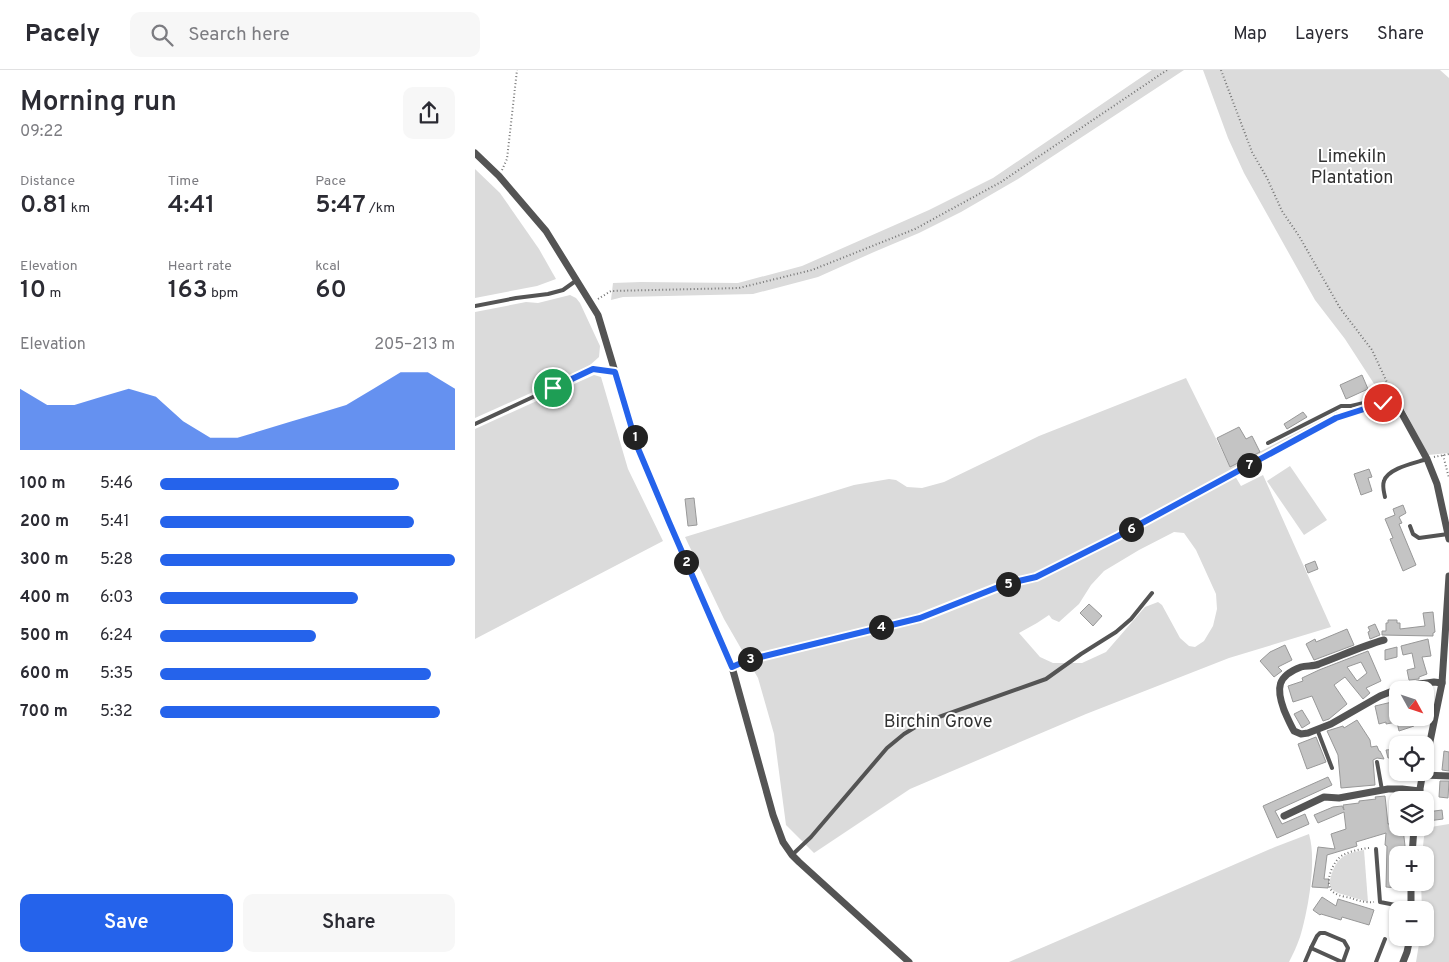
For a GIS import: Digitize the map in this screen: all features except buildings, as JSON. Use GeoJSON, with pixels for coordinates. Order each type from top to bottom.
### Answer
{"type":"FeatureCollection","features":[{"type":"Feature","properties":{"kind":"street"},"geometry":{"type":"LineString","coordinates":[[475,153],[499,176],[546,232],[598,314],[637,446],[732,667],[773,815],[783,842],[792,855],[909,962]]}},
{"type":"Feature","properties":{"kind":"street"},"geometry":{"type":"LineString","coordinates":[[1381,399],[1388,398],[1395,401],[1427,459],[1437,484],[1449,536]]}},
{"type":"Feature","properties":{"kind":"street"},"geometry":{"type":"LineString","coordinates":[[1431,736],[1446,668],[1449,576]]}},
{"type":"Feature","properties":{"kind":"street"},"geometry":{"type":"LineString","coordinates":[[1384,640],[1318,665],[1303,666],[1288,675],[1280,683],[1280,698],[1294,731],[1301,734],[1317,729],[1344,717],[1381,696],[1405,686],[1434,682],[1442,683]]}},
{"type":"Feature","properties":{"kind":"street"},"geometry":{"type":"LineString","coordinates":[[1434,775],[1449,776]]}},
{"type":"Feature","properties":{"kind":"street"},"geometry":{"type":"LineString","coordinates":[[1284,816],[1324,797],[1339,798],[1382,790],[1402,789],[1420,791],[1422,781]]}},
{"type":"Feature","properties":{"kind":"street"},"geometry":{"type":"LineString","coordinates":[[1403,962],[1408,946]]}},
{"type":"Feature","properties":{"kind":"lane"},"geometry":{"type":"LineString","coordinates":[[475,306],[548,294],[563,290],[577,280]]}},
{"type":"Feature","properties":{"kind":"lane"},"geometry":{"type":"LineString","coordinates":[[475,424],[593,369],[615,372]]}},
{"type":"Feature","properties":{"kind":"lane"},"geometry":{"type":"LineString","coordinates":[[1268,443],[1341,406],[1351,406],[1381,399]]}},
{"type":"Feature","properties":{"kind":"lane"},"geometry":{"type":"LineString","coordinates":[[1385,497],[1383,483],[1391,472],[1427,459]]}},
{"type":"Feature","properties":{"kind":"lane"},"geometry":{"type":"LineString","coordinates":[[1410,526],[1413,534],[1419,538],[1449,536]]}},
{"type":"Feature","properties":{"kind":"lane"},"geometry":{"type":"LineString","coordinates":[[792,855],[811,837],[887,748],[903,734],[922,724],[1046,679],[1116,632],[1131,619],[1152,593]]}},
{"type":"Feature","properties":{"kind":"lane"},"geometry":{"type":"LineString","coordinates":[[1317,729],[1332,768]]}},
{"type":"Feature","properties":{"kind":"lane"},"geometry":{"type":"LineString","coordinates":[[1377,762],[1382,790]]}},
{"type":"Feature","properties":{"kind":"lane"},"geometry":{"type":"LineString","coordinates":[[1376,849],[1379,902],[1389,904]]}},
{"type":"Feature","properties":{"kind":"lane"},"geometry":{"type":"LineString","coordinates":[[1305,962],[1311,948],[1317,936],[1320,933],[1325,933],[1344,941],[1348,948],[1343,962],[1311,948]]}},
{"type":"Feature","properties":{"kind":"lane"},"geometry":{"type":"LineString","coordinates":[[1376,962],[1385,939]]}},
{"type":"Feature","properties":{"kind":"path"},"geometry":{"type":"LineString","coordinates":[[499,176],[507,159],[517,70]]}},
{"type":"Feature","properties":{"kind":"path"},"geometry":{"type":"LineString","coordinates":[[591,303],[611,291],[739,288],[812,270],[915,229],[1001,182],[1167,70]]}},
{"type":"Feature","properties":{"kind":"path"},"geometry":{"type":"LineString","coordinates":[[1221,70],[1252,152],[1267,178],[1282,211],[1299,236],[1340,308],[1372,350],[1395,401]]}},
{"type":"Feature","properties":{"kind":"path"},"geometry":{"type":"LineString","coordinates":[[732,667],[748,660],[920,618],[1006,584],[1036,577],[1118,536],[1336,418],[1355,412]]}},
{"type":"Feature","properties":{"kind":"path"},"geometry":{"type":"LineString","coordinates":[[1427,459],[1449,454]]}},
{"type":"Feature","properties":{"kind":"path"},"geometry":{"type":"LineString","coordinates":[[1443,455],[1449,478]]}},
{"type":"Feature","properties":{"kind":"path"},"geometry":{"type":"LineString","coordinates":[[1376,849],[1361,849],[1337,859],[1329,888],[1336,894],[1367,903],[1379,902]]}},
{"type":"Feature","properties":{"kind":"green space"},"geometry":{"type":"Polygon","coordinates":[[[1152,70],[1184,70],[1018,179],[961,212],[919,233],[818,277],[753,294],[623,297],[611,300],[613,283],[738,283],[802,266],[929,210],[993,178],[1152,70]]]}},
{"type":"Feature","properties":{"kind":"green space","name":"Limekiln Plantation"},"geometry":{"type":"Polygon","coordinates":[[[1203,70],[1440,70],[1449,78],[1449,453],[1428,455],[1393,388],[1380,393],[1345,339],[1315,300],[1244,173],[1228,138],[1203,70]]]}},
{"type":"Feature","properties":{"kind":"green space"},"geometry":{"type":"Polygon","coordinates":[[[475,169],[500,193],[539,249],[556,279],[537,286],[475,298],[475,169]]]}},
{"type":"Feature","properties":{"kind":"green space"},"geometry":{"type":"Polygon","coordinates":[[[570,295],[580,303],[600,346],[599,357],[590,365],[571,375],[475,418],[475,312],[526,302],[538,303],[570,295]]]}},
{"type":"Feature","properties":{"kind":"green space"},"geometry":{"type":"Polygon","coordinates":[[[594,375],[601,377],[628,469],[663,541],[475,639],[475,429],[594,375]]]}},
{"type":"Feature","properties":{"kind":"green space","name":"Birchin Grove"},"geometry":{"type":"Polygon","coordinates":[[[1186,378],[1230,467],[1337,412],[1342,418],[1235,476],[1241,486],[1263,475],[1331,627],[1229,658],[1086,714],[910,789],[814,853],[786,825],[774,734],[758,678],[724,619],[685,537],[854,485],[889,479],[896,480],[907,487],[922,488],[944,482],[1039,436],[1186,378]],[[1174,532],[1104,571],[1091,585],[1079,604],[1059,622],[1052,619],[1049,615],[1019,633],[1040,657],[1053,663],[1082,663],[1106,652],[1145,607],[1158,602],[1162,605],[1180,638],[1189,646],[1195,647],[1204,641],[1213,626],[1217,609],[1216,594],[1196,550],[1184,533],[1174,532]]]}},
{"type":"Feature","properties":{"kind":"green space"},"geometry":{"type":"Polygon","coordinates":[[[1290,466],[1327,520],[1304,535],[1267,481],[1290,466]]]}},
{"type":"Feature","properties":{"kind":"green space"},"geometry":{"type":"Polygon","coordinates":[[[1449,824],[1449,962],[1416,962],[1419,946],[1434,946],[1434,901],[1422,901],[1421,891],[1434,891],[1434,846],[1423,846],[1424,836],[1434,836],[1434,826],[1449,824]]]}},
{"type":"Feature","properties":{"kind":"green space"},"geometry":{"type":"Polygon","coordinates":[[[1309,834],[1312,871],[1306,913],[1300,937],[1289,962],[1009,962],[1275,847],[1309,834]]]}},
{"type":"Feature","properties":{"kind":"green space"},"geometry":{"type":"Polygon","coordinates":[[[1364,850],[1368,902],[1338,893],[1331,889],[1330,885],[1334,867],[1340,859],[1353,852],[1364,850]]]}},
{"type":"Feature","properties":{"kind":"route"},"geometry":{"type":"LineString","coordinates":[[553,388],[593,369],[615,372],[637,446],[732,667],[748,660],[920,618],[1006,584],[1036,577],[1118,536],[1336,418],[1383,403]]}}]}
